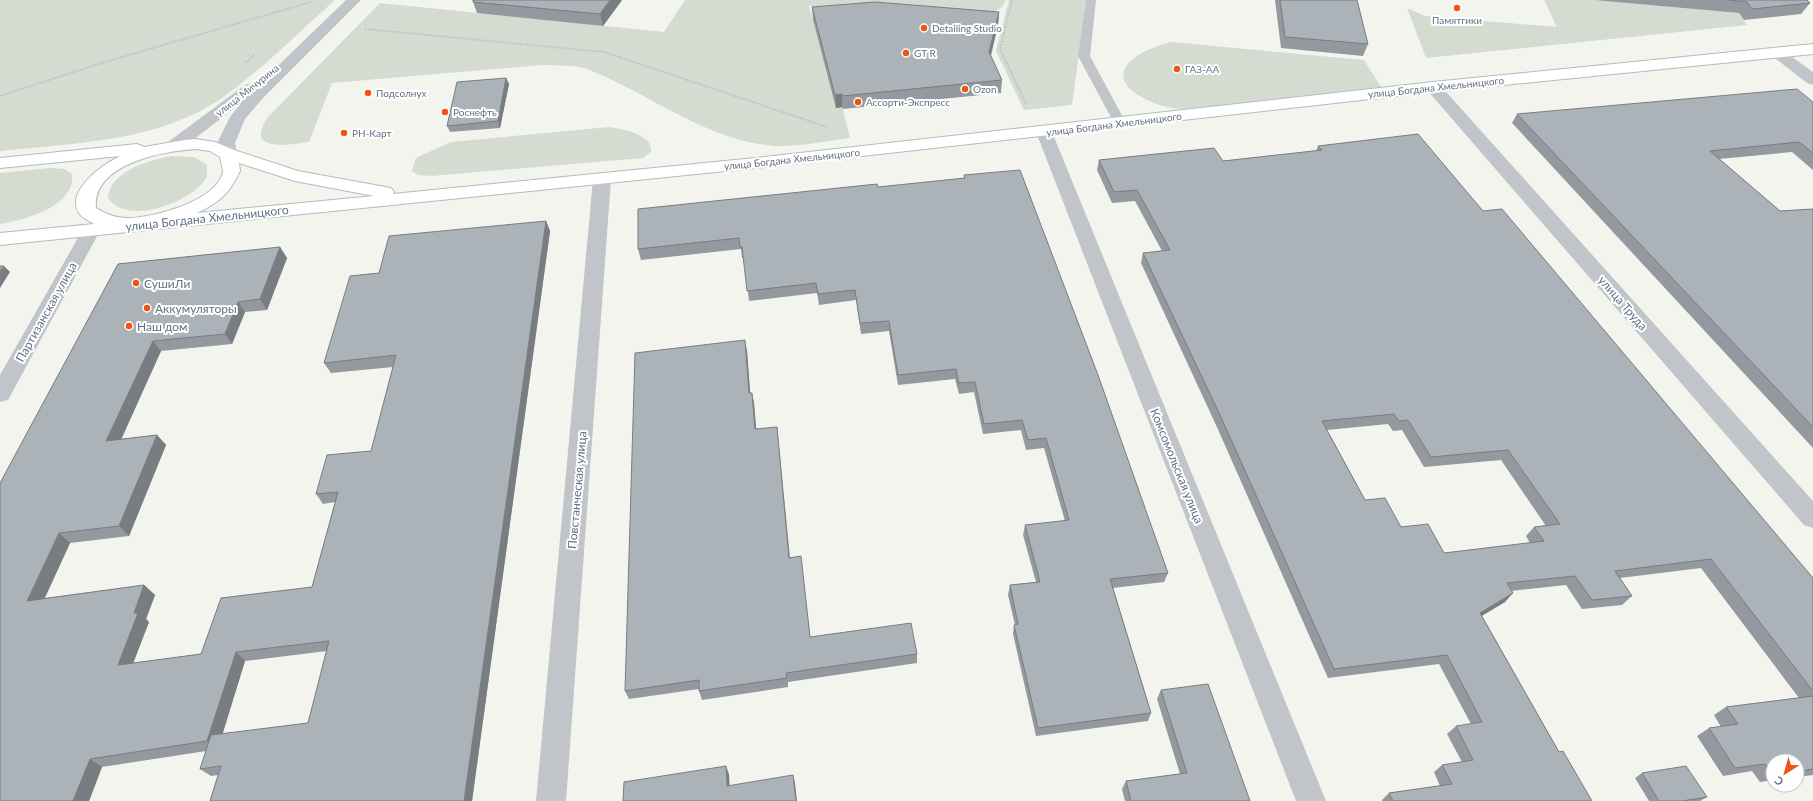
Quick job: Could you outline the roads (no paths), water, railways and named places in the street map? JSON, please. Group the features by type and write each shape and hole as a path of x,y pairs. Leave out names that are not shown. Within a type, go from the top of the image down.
{"main road":[{"name":"улица Богдана Хмельницкого","path":"0,239 602,179 1044,132 1433,87 1813,49"},
{"name":"улица Богдана Хмельницкого","path":"174,146 206,145 228,154 295,176 414,197"},
{"path":"0,163 174,146"},
{"path":"174,146 150,151 127,160 102,175 88,192 86,198 87,211 97,220 115,224 139,224 165,219 180,214 202,204 226,184 232,171 232,160 228,154"}],"street":[{"name":"улица Мичурина","path":"228,154 226,142 238,117 258,94 318,33 354,0"},
{"name":"улица Мичурина","path":"174,146 243,94 318,33"},
{"path":"1776,52 1813,80"},
{"name":"улица Труда","path":"1433,87 1813,518"},
{"name":"Комсомольская улица","path":"1044,132 1311,801"},
{"name":"Повстанческая улица","path":"551,801 602,179"},
{"name":"Партизанская улица","path":"0,394 92,229"}],"lane":[{"path":"1091,0 1084,56 1120,123"}],"place":[{"name":"Памятгики","path":"1457,8"},
{"name":"Detailing Studio","path":"924,28"},
{"name":"GT R","path":"906,53"},
{"name":"ГАЗ-АА","path":"1177,69"},
{"name":"Ozon","path":"965,89"},
{"name":"Подсолнух","path":"368,93"},
{"name":"Ассорти-Экспресс","path":"858,102"},
{"name":"Роснефть","path":"445,112"},
{"name":"РН-Карт","path":"344,133"},
{"name":"СушиЛи","path":"136,283"},
{"name":"Аккумуляторы","path":"147,308"},
{"name":"Наш дом","path":"129,326"}]}
